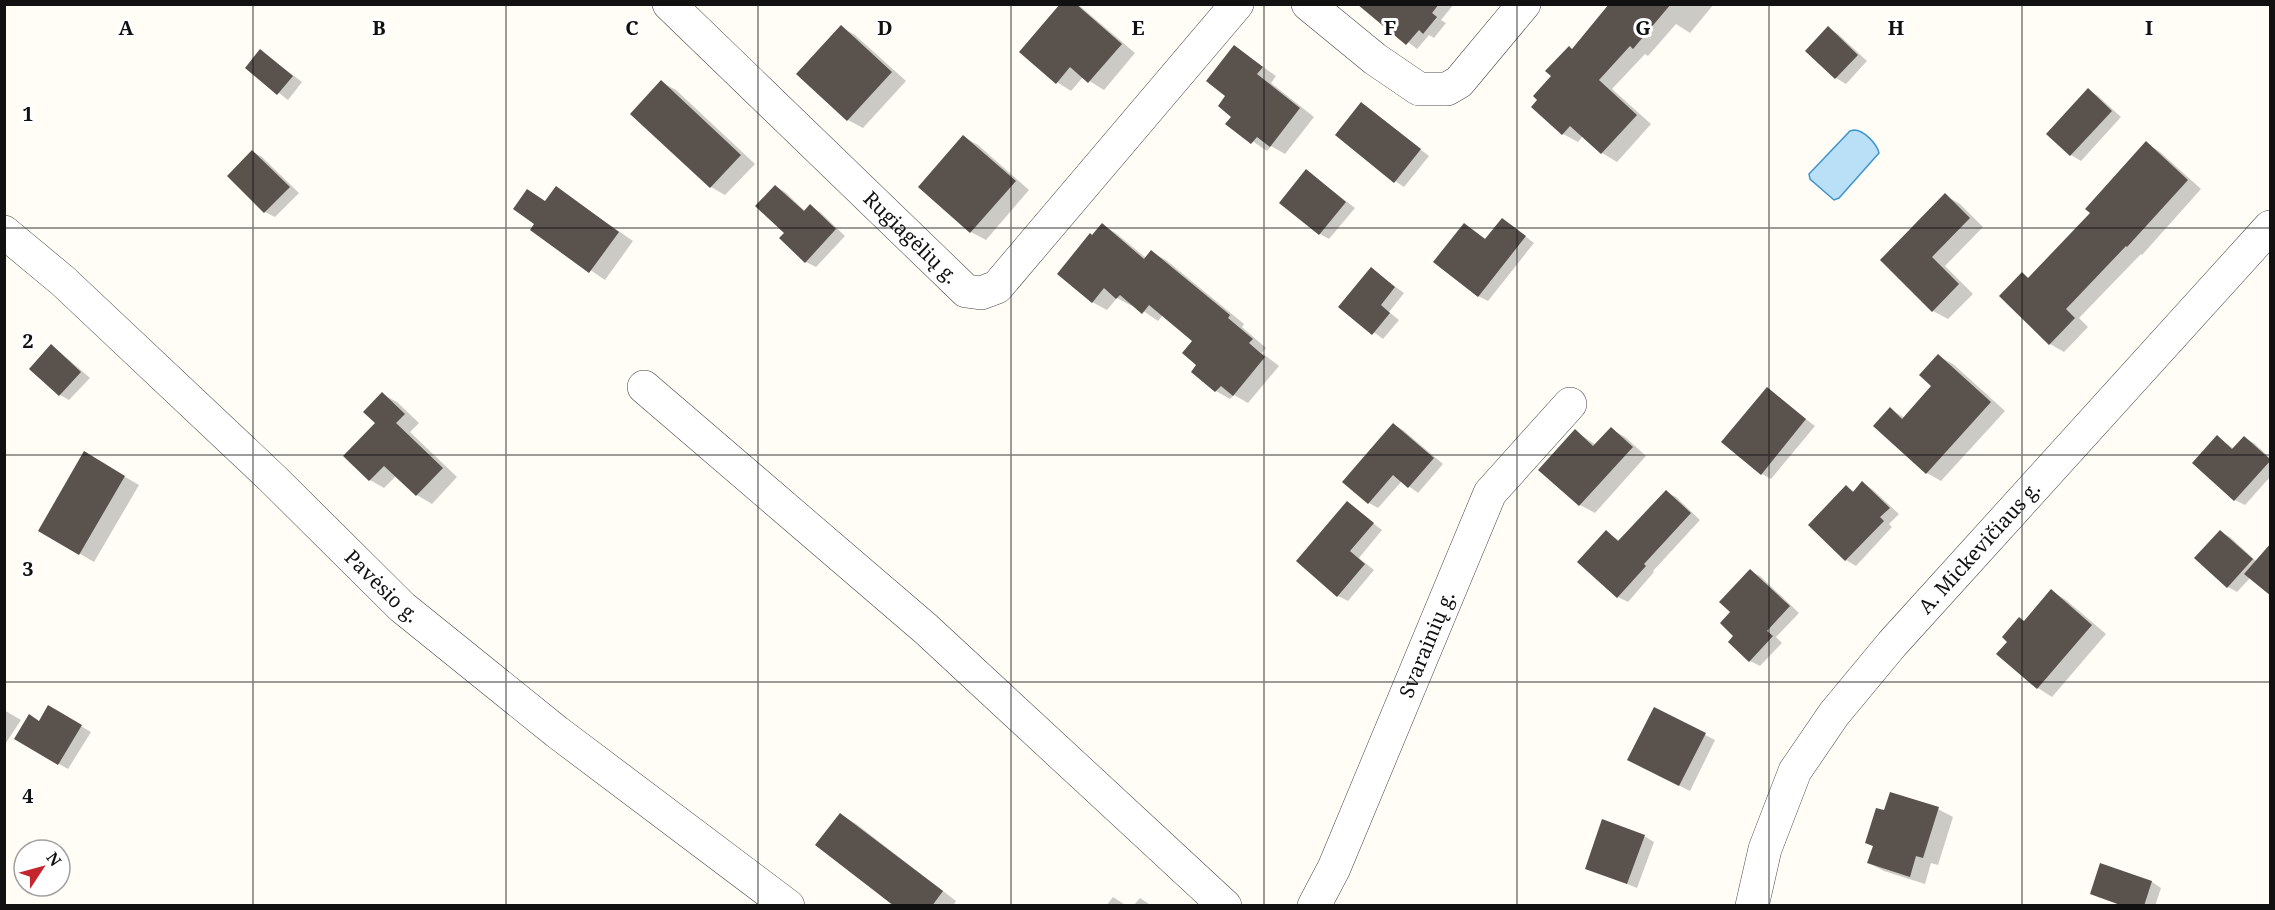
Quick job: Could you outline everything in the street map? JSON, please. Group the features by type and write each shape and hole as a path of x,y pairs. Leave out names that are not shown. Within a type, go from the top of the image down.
{"street":[{"name":"Rugiagėlių g.","path":"669,4 966,291 981,293 997,286 1237,4"},
{"path":"1308,4 1376,59 1419,89 1434,91 1447,89 1459,82 1524,4"},
{"name":"A. Mickevičiaus g.","path":"1752,906 1765,849 1795,771 1834,714 1900,635 2271,227"},
{"name":"Pavėsio g.","path":"4,232 63,281 248,455 402,607 557,732 788,906"},
{"path":"644,387 926,630 1225,906"},
{"name":"Svarainių g.","path":"1314,906 1334,868 1490,493 1570,404"}],"water":[{"path":"1854,130 1870,138 1879,153 1839,198 1834,200 1810,179 1809,174 1850,131"}],"building":[{"path":"1060,4 1076,4 1122,44 1088,83 1070,67 1056,84 1019,52"},
{"path":"1357,4 1439,4 1432,13 1437,17 1423,34 1419,30 1406,45"},
{"path":"1609,4 1671,4 1633,49 1630,46 1599,80 1637,115 1601,154 1570,126 1562,135 1531,107 1537,100 1533,96 1551,76 1545,71 1569,46 1572,49"},
{"path":"841,25 892,72 847,121 796,74"},
{"path":"1828,26 1858,55 1835,79 1805,51"},
{"path":"1234,45 1263,67 1257,74 1300,108 1270,147 1257,137 1251,144 1225,124 1231,117 1218,106 1225,96 1206,81"},
{"path":"260,49 293,76 277,95 245,68"},
{"path":"661,80 741,155 710,188 630,114"},
{"path":"2088,88 2112,111 2070,156 2046,134"},
{"path":"1361,102 1421,149 1394,183 1335,135"},
{"path":"963,135 1016,181 970,233 918,187"},
{"path":"2146,141 2188,180 2066,309 2075,318 2049,345 1999,296 2022,272 2028,278 2090,213 2085,209"},
{"path":"252,150 290,187 264,213 227,176"},
{"path":"1306,169 1346,202 1319,235 1279,203"},
{"path":"775,185 804,211 810,204 836,229 805,263 779,238 784,233 755,206"},
{"path":"556,186 619,232 589,273 530,230 534,224 513,209 527,189 545,201"},
{"path":"1945,193 1970,218 1932,257 1959,284 1932,312 1880,260"},
{"path":"1502,218 1526,236 1478,297 1433,262 1464,223 1485,239"},
{"path":"1102,223 1144,259 1151,250 1230,315 1228,318 1253,339 1249,343 1265,357 1233,396 1221,386 1215,392 1191,372 1196,365 1182,353 1192,341 1149,305 1142,314 1120,295 1116,299 1104,288 1092,303 1057,274 1090,233 1092,235"},
{"path":"1371,267 1395,287 1381,305 1390,313 1372,335 1338,307"},
{"path":"51,344 81,372 59,396 29,369"},
{"path":"1938,354 1991,402 1926,474 1873,426 1890,407 1902,419 1931,386 1919,375"},
{"path":"1767,387 1806,419 1761,475 1721,442"},
{"path":"382,392 405,414 396,423 443,468 416,496 384,466 369,481 343,456 375,423 363,412"},
{"path":"1393,423 1434,458 1408,488 1393,475 1368,504 1342,482"},
{"path":"1611,427 1633,447 1579,506 1538,470 1575,429 1593,446"},
{"path":"2217,435 2232,449 2244,436 2271,460 2234,501 2192,463"},
{"path":"84,451 125,476 79,555 38,531"},
{"path":"1862,481 1890,508 1880,517 1884,521 1845,561 1808,525 1846,485 1853,492"},
{"path":"1666,490 1691,513 1644,564 1646,566 1617,598 1577,562 1606,530 1618,541"},
{"path":"1347,501 1374,523 1350,551 1365,564 1337,597 1296,561"},
{"path":"2220,530 2253,559 2227,588 2194,558"},
{"path":"2271,543 2271,596 2244,574"},
{"path":"1750,569 1790,606 1767,631 1773,636 1749,662 1728,642 1733,636 1720,623 1730,612 1719,602"},
{"path":"2051,589 2092,625 2037,689 1996,654 2007,642 2002,637 2019,617 2024,621"},
{"path":"48,705 82,725 58,765 14,739 29,714 39,721"},
{"path":"1654,707 1706,733 1679,786 1627,760"},
{"path":"1890,792 1939,807 1923,858 1916,856 1910,877 1867,863 1873,846 1865,843 1876,808 1884,810"},
{"path":"840,813 943,891 932,906 894,906 815,845"},
{"path":"1602,819 1645,835 1627,884 1585,869"},
{"path":"2100,863 2152,881 2144,906 2123,906 2090,894"}]}
